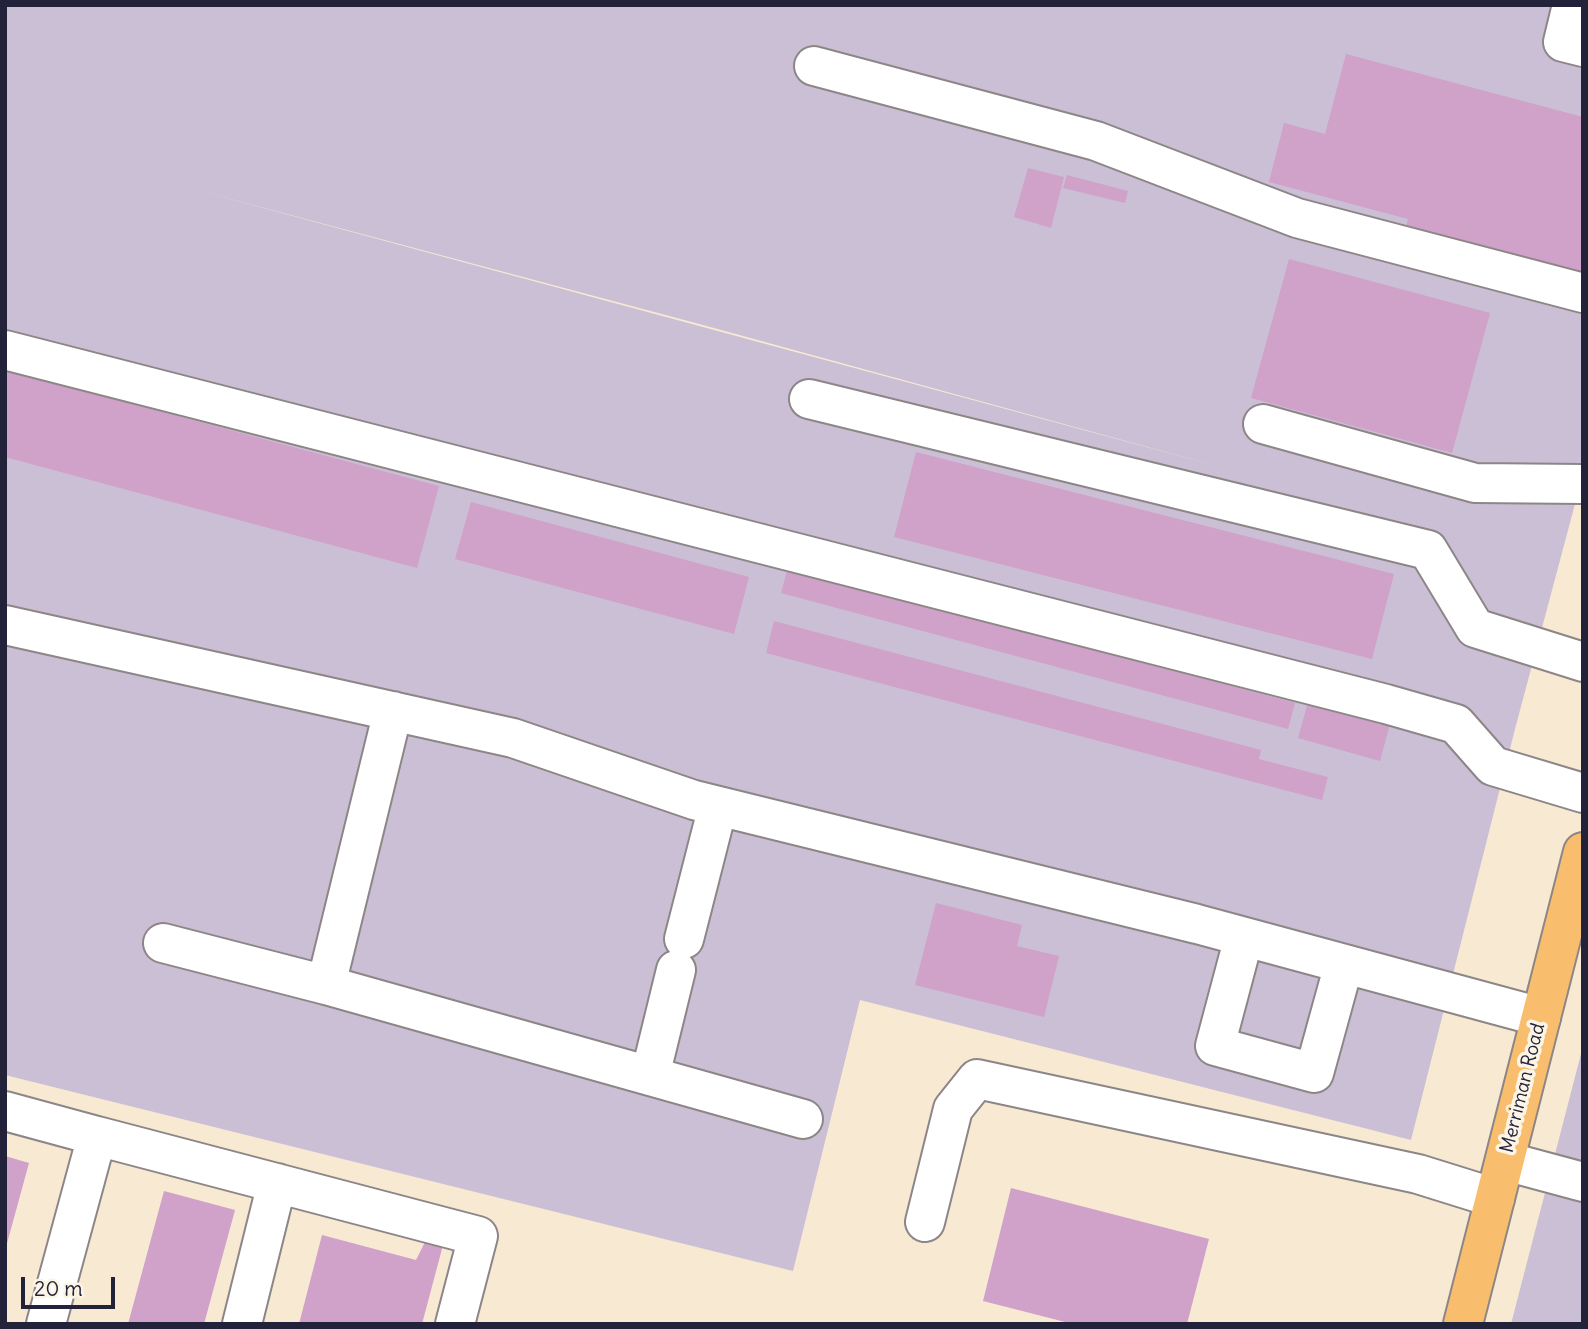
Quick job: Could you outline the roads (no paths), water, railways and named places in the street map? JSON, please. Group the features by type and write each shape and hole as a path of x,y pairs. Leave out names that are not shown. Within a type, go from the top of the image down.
{"main road":[{"name":"Merriman Road","path":"1463,1324 1580,873"}],"street":[{"path":"1572,5 1563,41 1583,47"},
{"path":"814,66 1096,141 1297,218 1583,293"},
{"path":"5,350 1387,704 1455,724 1493,766 1583,793"},
{"path":"809,399 1428,551 1475,628 1583,662"},
{"path":"1263,424 1475,483 1583,484"},
{"path":"5,625 513,738 694,800 1244,937 1541,1017"},
{"path":"326,985 393,711"},
{"path":"650,1076 718,806"},
{"path":"1244,937 1215,1046 1314,1073 1344,964"},
{"path":"163,943 326,985 803,1119"},
{"path":"925,1222 953,1109 977,1079 1418,1174 1495,1198"},
{"path":"5,1111 478,1236 455,1324"},
{"path":"46,1324 97,1136"},
{"path":"1505,1161 1583,1182"},
{"path":"242,1324 276,1183"}]}
